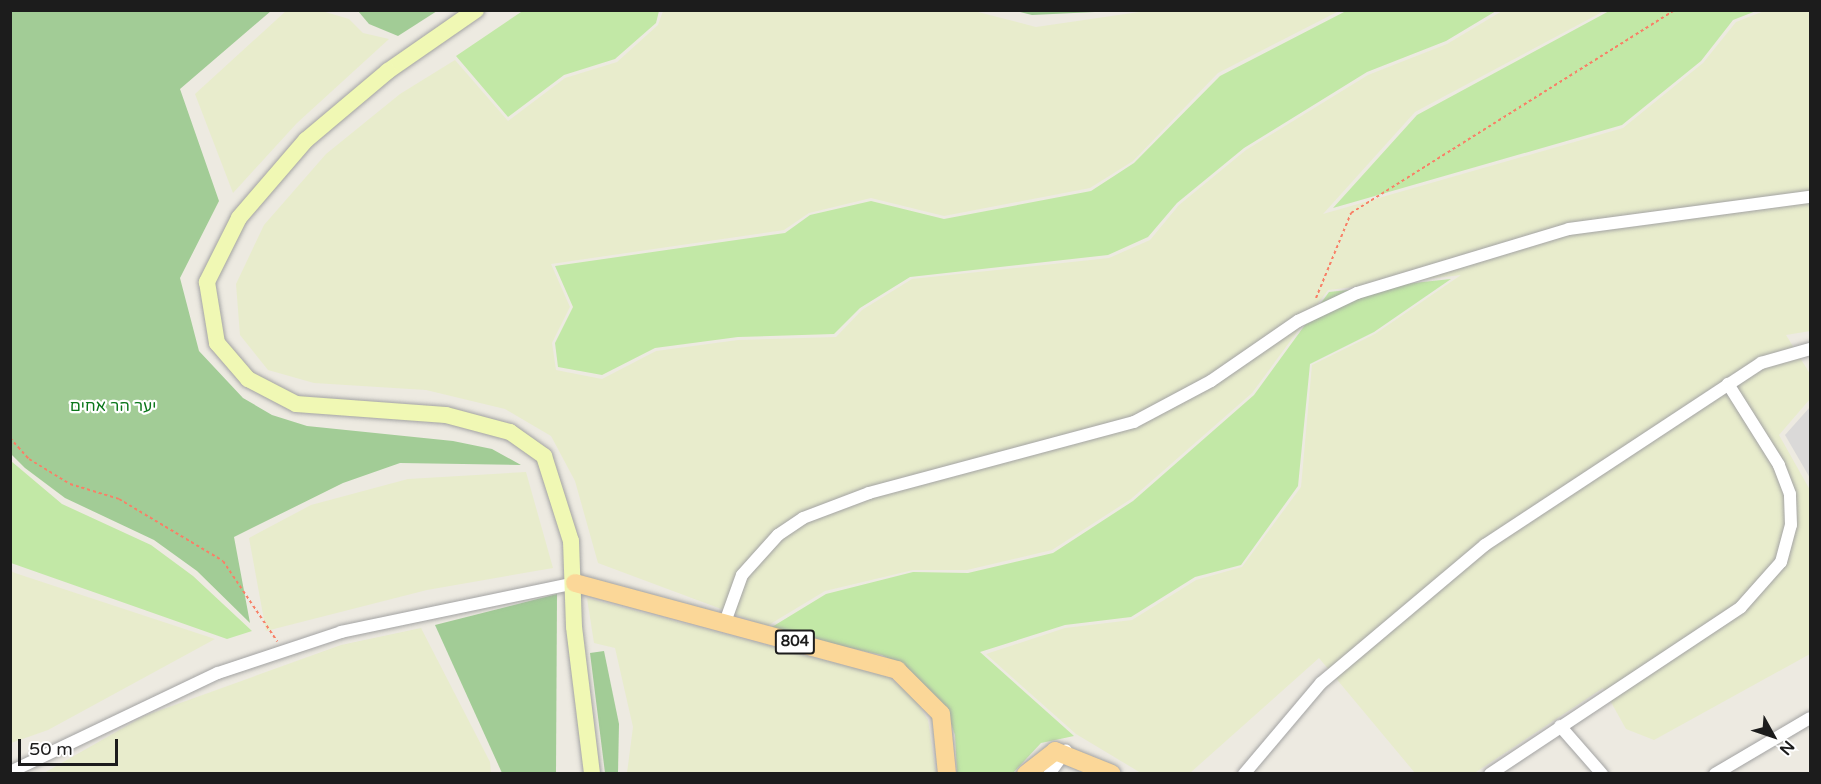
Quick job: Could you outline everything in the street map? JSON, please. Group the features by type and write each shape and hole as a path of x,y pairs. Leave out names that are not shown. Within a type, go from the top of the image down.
{"main road":[{"path":"476,10 388,71 306,140 239,218 207,282 217,343 248,379 296,404 446,415 510,432 544,456 571,541 574,627 592,774"},
{"name":"804","path":"574,583 897,670 941,714 947,774"},
{"path":"1026,774 1046,754 1066,751 1112,774"}],"street":[{"path":"724,625 742,575 778,535 803,518 869,493 1114,430 1210,381 1310,315 1463,257 1569,229 1810,197"},
{"path":"1244,774 1321,683 1387,623 1485,545 1761,363 1809,352"},
{"path":"1490,774 1741,607 1781,562 1791,525 1790,494 1779,465 1728,384"},
{"path":"10,772 218,673 283,651 341,632 574,583"},
{"path":"1715,774 1810,718"},
{"path":"1560,726 1602,774"},
{"path":"1048,774 1066,751"}],"path":[{"path":"1310,315 1351,213 1674,10"},
{"path":"10,438 29,459 70,484 119,499 223,561 283,651"}],"shaded area":[{"path":"1810,407 1810,478 1785,435"}],"green space":[{"path":"287,10 322,11 349,19 363,33 389,39 297,123 233,193 195,94"},
{"path":"524,10 659,11 656,23 615,59 564,75 508,117 456,56"},
{"path":"1116,10 1032,15 1016,11"},
{"path":"1611,10 1756,11 1733,20 1701,61 1622,125 1333,208 1417,115"},
{"name":"יער הר אחים","path":"10,11 271,11 180,89 219,201 180,278 199,351 243,398 272,415 307,426 453,441 492,449 521,465 400,463 343,483 234,537 250,623 197,571 154,540 65,498 25,468 10,453"},
{"path":"358,11 437,11 398,36 369,24"},
{"path":"663,11 974,11 1036,27 1146,11 1339,11 1218,73 1133,161 1090,188 944,216 871,198 809,213 784,230 551,264 570,307 552,343 556,370 602,379 656,351 738,340 836,337 862,310 912,279 1109,258 1150,240 1179,205 1246,150 1368,75 1447,44 1502,11 1604,11 1415,112 1323,214 1623,128 1703,63 1736,22 1764,11 1810,11 1810,331 1786,335 1810,374 1810,399 1779,435 1810,490 1810,654 1654,740 1626,729 1603,688 1473,774 1415,773 1319,658 1190,773 1141,773 1076,734 986,654 1065,628 1132,620 1196,580 1242,567 1301,487 1312,365 1375,334 1461,275 1328,290 1252,393 1131,499 1052,550 967,570 913,570 825,591 767,626 598,563 575,481 551,436 505,409 426,390 314,383 268,370 240,335 236,284 264,225 326,154 400,94 455,60 508,121 565,78 617,62 658,25"},
{"path":"1346,11 1496,11 1446,41 1367,72 1244,148 1177,203 1148,237 1108,255 910,277 860,308 834,334 738,337 655,348 602,375 558,367 555,343 573,307 555,266 785,233 810,215 871,201 944,219 1091,191 1134,163 1220,76"},
{"path":"1451,279 1374,332 1310,364 1298,486 1241,565 1195,577 1131,617 1065,625 980,652 1074,736 1041,743 1013,773 957,773 955,735 946,709 908,669 882,655 767,630 826,594 913,572 968,573 1053,553 1133,501 1254,395 1329,292"},
{"path":"11,461 62,504 151,545 193,576 252,631 227,639 11,563"},
{"path":"526,472 553,568 427,590 266,631 249,538 311,505 408,479"},
{"path":"11,571 215,639 48,730 11,743"},
{"path":"557,594 556,773 502,773 435,625"},
{"path":"587,598 888,677 912,695 928,720 936,773 627,773 633,727 615,648 594,643"},
{"path":"421,628 490,762 491,773 44,773 144,716 341,645"},
{"path":"604,651 619,724 618,773 605,773 590,653"}]}
